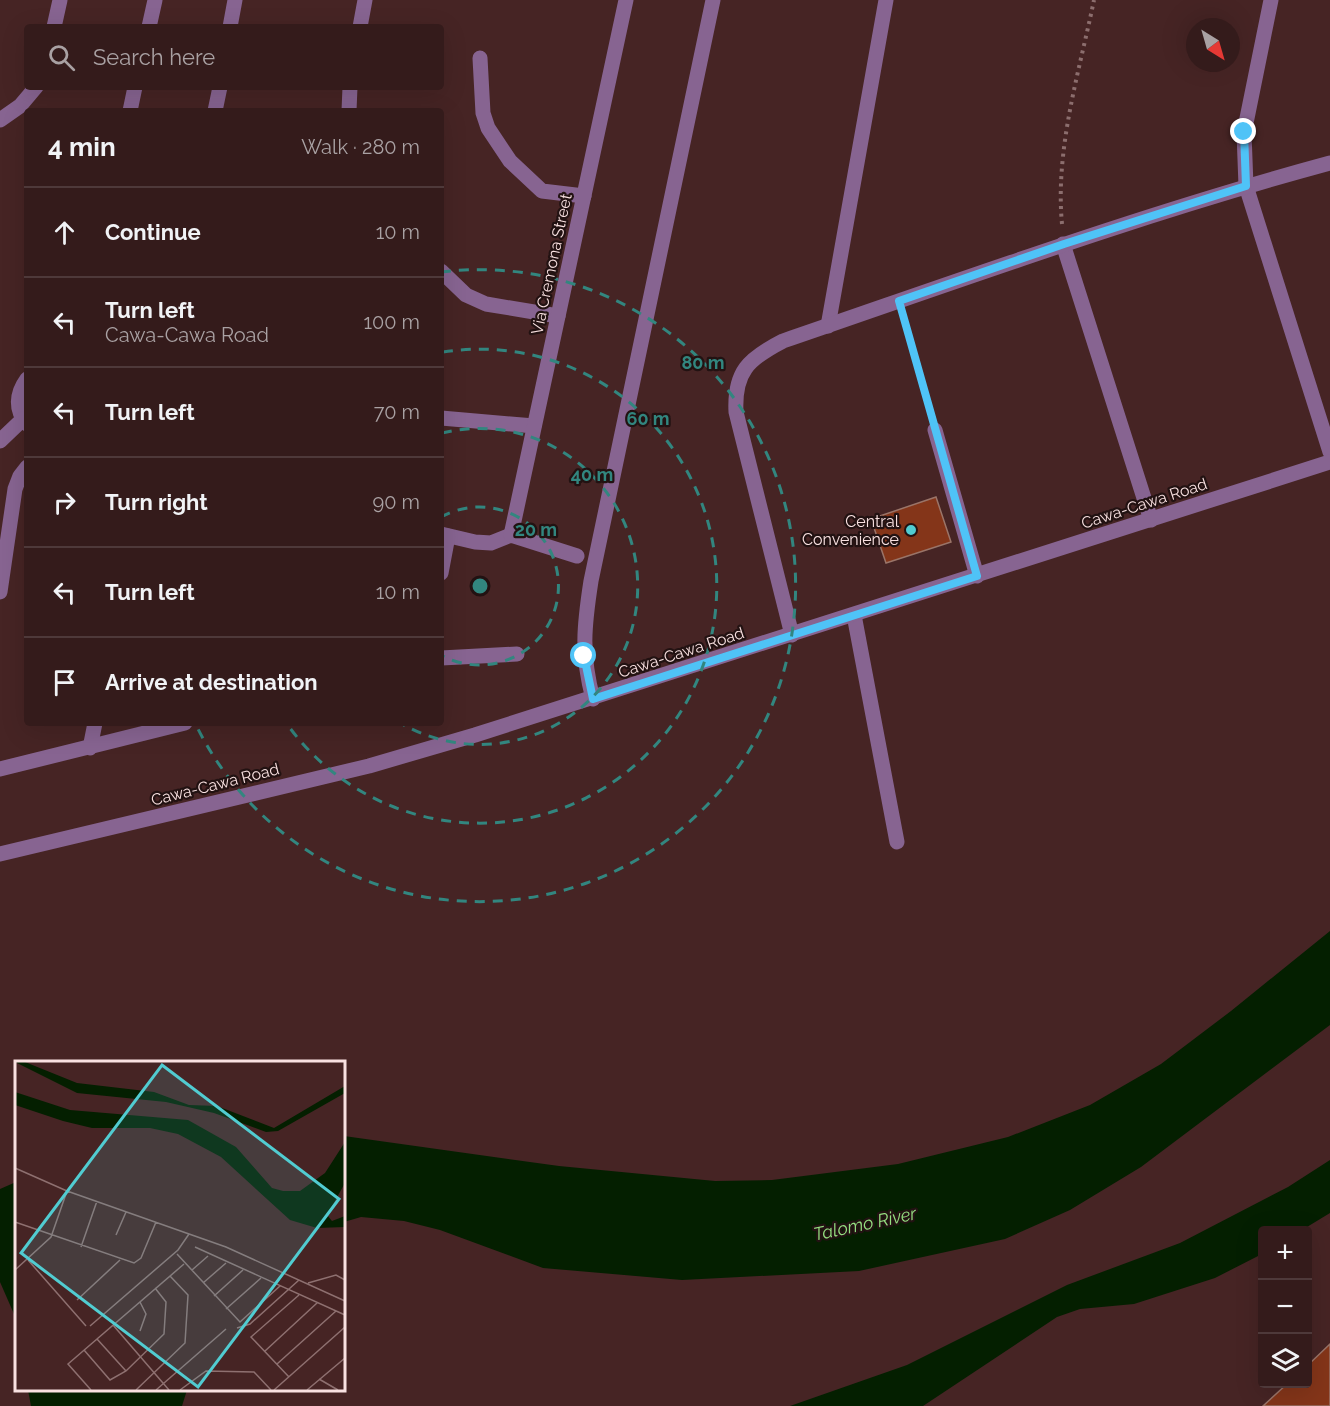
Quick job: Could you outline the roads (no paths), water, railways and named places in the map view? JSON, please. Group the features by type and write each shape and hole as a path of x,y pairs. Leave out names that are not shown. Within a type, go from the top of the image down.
{"street":[{"path":"55,24 60,0"},
{"path":"150,24 155,0"},
{"path":"231,24 235,0"},
{"path":"361,24 365,0"},
{"name":"Via Cremona Street","path":"511,535 626,0"},
{"path":"593,699 584,656 584,632 591,581 713,0"},
{"path":"828,326 886,0"},
{"path":"1271,0 1244,132 1246,186 1330,452"},
{"path":"480,58 483,113 488,128 510,161 542,191 584,196"},
{"path":"0,120 20,106 33,90"},
{"path":"131,108 134,90"},
{"path":"216,108 219,90"},
{"path":"349,108 350,90"},
{"path":"792,635 739,430 735,393 741,374 752,360 783,341 1064,244 1246,186 1330,163"},
{"path":"1064,244 1151,520"},
{"path":"444,274 466,296 486,304 558,316"},
{"path":"24,383 18,399 18,406 24,420"},
{"path":"444,418 534,426"},
{"path":"0,441 24,423"},
{"path":"935,430 977,576"},
{"name":"Cawa-Cawa Road","path":"0,854 369,766 593,699 1330,462"},
{"path":"0,592 15,489 24,471"},
{"path":"445,535 491,543 511,535 577,556"},
{"path":"854,615 897,842"},
{"path":"444,657 517,654"},
{"path":"90,748 94,726"},
{"path":"0,769 174,726"}],"water":[{"name":"Talomo River","path":"1330,931 1330,1025 1141,1167 1070,1210 1005,1239 859,1271 682,1280 543,1268 440,1230 404,1221 361,1217 345,1222 345,1136 559,1166 715,1181 772,1180 898,1164 1008,1137 1090,1105 1161,1064"},
{"path":"1330,1160 1330,1213 1309,1226 1258,1226 1258,1256 1215,1278 1134,1304 1080,1309 1057,1317 923,1406 790,1406 907,1365 1067,1285 1180,1243 1288,1187"},
{"path":"15,1182 15,1320 0,1282 0,1189"},
{"path":"28,1391 187,1391 182,1406 31,1406"}],"place":[{"name":"Central Convenience","path":"911,530"}]}
